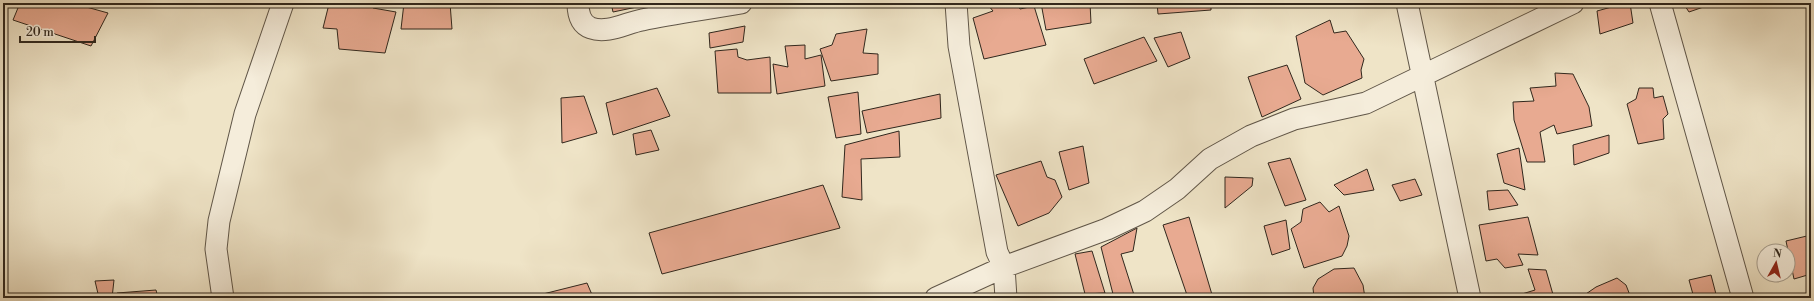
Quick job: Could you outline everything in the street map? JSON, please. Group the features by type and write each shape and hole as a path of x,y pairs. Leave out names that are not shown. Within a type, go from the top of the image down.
{"street":[{"path":"223,298 216,249 219,221 245,114 283,3"},
{"path":"578,3 578,13 581,20 590,28 597,29 741,3"},
{"path":"956,3 959,46 997,252 1004,268 1006,298"},
{"path":"1407,3 1470,298"},
{"path":"936,298 1004,268 1107,229 1145,211 1177,189 1210,159 1251,136 1294,119 1366,103 1573,3"},
{"path":"1660,3 1744,298"}],"building":[{"path":"20,3 72,3 108,13 91,46 13,20"},
{"path":"344,3 372,3 373,8 396,12 385,53 339,49 337,29 323,28 329,4 344,6"},
{"path":"404,3 450,3 452,29 401,29"},
{"path":"472,3 496,3 496,7 471,7"},
{"path":"611,3 656,3 613,12"},
{"path":"994,3 1017,3 1020,9 1034,6 1046,45 984,59 973,18 993,11 988,5"},
{"path":"1041,3 1090,3 1091,23 1046,30"},
{"path":"1157,3 1211,3 1211,10 1158,14"},
{"path":"1630,3 1633,23 1600,34 1597,11"},
{"path":"1683,3 1715,3 1689,12"},
{"path":"1330,20 1334,33 1346,31 1364,59 1361,70 1362,78 1323,95 1305,83 1296,36"},
{"path":"745,26 743,42 710,48 709,33"},
{"path":"867,29 863,53 878,54 878,74 831,81 820,49 832,45 836,34"},
{"path":"1181,32 1190,58 1168,67 1154,38"},
{"path":"1144,37 1157,61 1094,84 1084,59"},
{"path":"805,45 805,59 821,55 825,86 777,94 773,64 788,67 785,46"},
{"path":"737,49 738,57 747,60 770,57 771,93 718,93 715,51"},
{"path":"1287,65 1301,99 1262,117 1248,77"},
{"path":"1555,73 1573,74 1589,107 1592,126 1557,134 1554,125 1540,132 1545,162 1527,162 1514,120 1513,102 1534,101 1530,88 1556,86"},
{"path":"657,88 670,116 613,135 606,103"},
{"path":"1639,88 1653,88 1654,98 1663,96 1668,114 1663,119 1664,139 1638,144 1627,104 1636,99"},
{"path":"858,92 861,134 836,138 828,97"},
{"path":"940,94 941,118 867,133 862,111"},
{"path":"584,96 597,133 562,143 561,98"},
{"path":"651,130 659,150 636,155 633,134"},
{"path":"899,131 900,157 861,159 862,200 842,197 845,145"},
{"path":"1609,135 1609,153 1574,165 1573,145"},
{"path":"1083,146 1089,183 1069,190 1059,152"},
{"path":"1519,148 1525,190 1504,183 1497,154"},
{"path":"1290,158 1306,200 1285,206 1268,163"},
{"path":"1041,161 1047,177 1055,180 1062,197 1049,213 1018,226 996,175"},
{"path":"1367,169 1374,190 1344,195 1334,185"},
{"path":"1225,177 1253,178 1252,186 1225,208"},
{"path":"1415,179 1422,195 1400,201 1392,185"},
{"path":"823,185 840,228 662,274 649,233"},
{"path":"1508,190 1518,205 1489,210 1487,191"},
{"path":"1320,202 1329,212 1339,206 1349,236 1347,246 1342,256 1304,268 1291,229 1301,222 1303,209"},
{"path":"1189,217 1213,298 1188,298 1163,225"},
{"path":"1528,217 1538,255 1518,254 1523,265 1505,268 1497,259 1486,261 1479,225"},
{"path":"1286,220 1290,249 1272,255 1264,226"},
{"path":"1137,228 1133,251 1121,254 1135,298 1114,298 1101,247"},
{"path":"1811,235 1811,274 1796,278 1796,243 1786,243 1786,241"},
{"path":"1092,251 1105,293 1085,294 1075,254"},
{"path":"1354,268 1363,285 1365,298 1314,298 1313,288 1318,279 1334,269"},
{"path":"1528,269 1546,270 1554,298 1509,298 1535,290"},
{"path":"1711,275 1717,298 1694,298 1689,280"},
{"path":"1617,278 1626,285 1631,298 1584,298 1583,296 1596,287"},
{"path":"114,280 112,298 99,298 95,281"},
{"path":"587,283 593,297 539,298 539,295"},
{"path":"156,290 158,298 117,298 117,293"}]}
